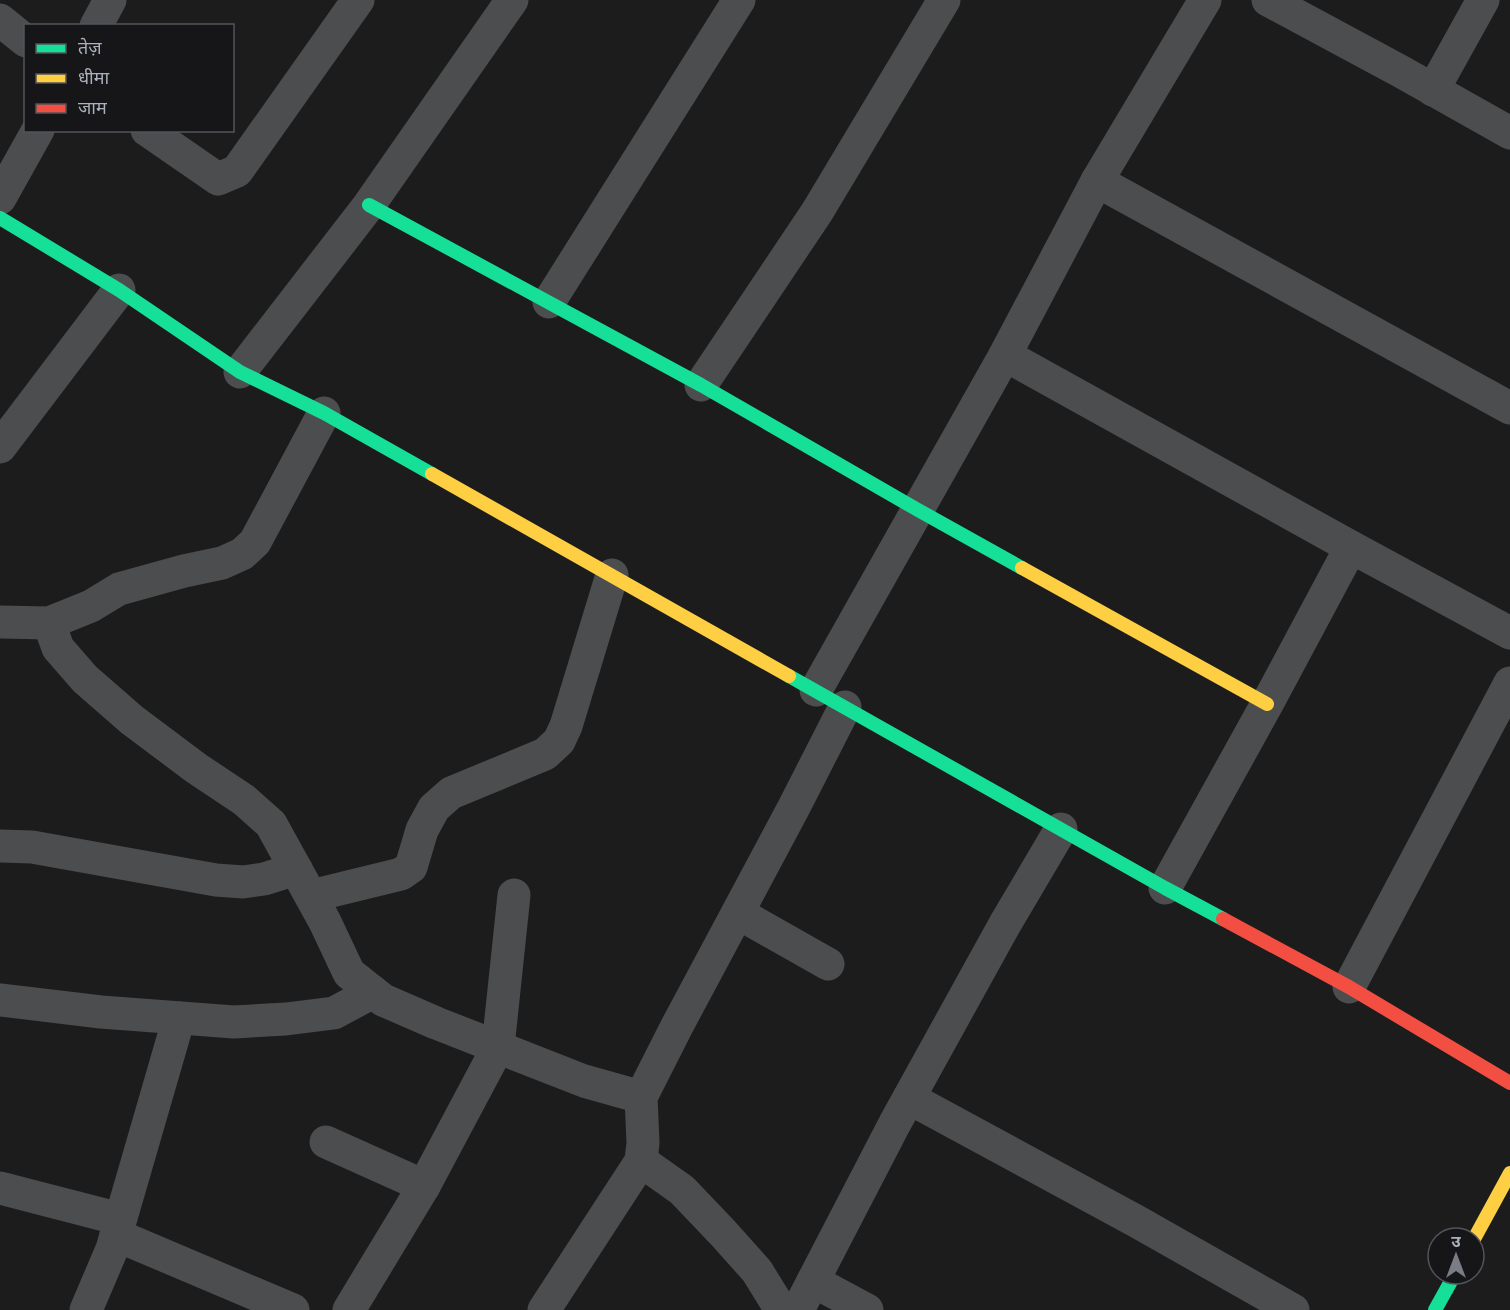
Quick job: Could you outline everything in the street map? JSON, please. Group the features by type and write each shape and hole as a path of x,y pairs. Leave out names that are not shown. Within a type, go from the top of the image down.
{"street":[{"path":"97,24 110,0"},
{"path":"150,132 218,179 237,171 358,0"},
{"path":"240,372 369,205 512,0"},
{"path":"549,302 739,0"},
{"path":"701,385 817,212 944,0"},
{"path":"816,690 1005,355 1097,182 1205,0"},
{"path":"1268,0 1510,133"},
{"path":"1433,90 1483,0"},
{"path":"0,20 24,39"},
{"path":"0,198 37,132"},
{"path":"1097,182 1510,408"},
{"path":"369,205 701,385 918,510 1267,704"},
{"path":"0,218 118,290 240,372 324,412 1165,888 1349,987 1510,1083"},
{"path":"0,447 118,290"},
{"path":"1005,355 1510,633"},
{"path":"0,622 49,623 91,606 119,589 222,562 242,554 255,542 324,412"},
{"path":"1165,888 1351,547"},
{"path":"0,846 32,847 216,880 243,882 264,879 304,882 401,874 411,867 422,830 434,808 451,793 545,754 559,741 566,726 612,575"},
{"path":"49,623 58,648 85,679 141,727 244,800 271,824 325,922 349,973 383,1000 584,1081 641,1097"},
{"path":"1349,987 1510,683"},
{"path":"544,1310 641,1161 643,1143 641,1097 676,1026 738,913 845,707"},
{"path":"798,1310 909,1098 1005,924 1061,829"},
{"path":"349,1310 424,1186 498,1047 514,895"},
{"path":"738,913 828,964"},
{"path":"0,1000 101,1012 234,1022 334,1014 373,992"},
{"path":"86,1310 112,1249 179,1018"},
{"path":"909,1098 1293,1310"},
{"path":"326,1142 424,1186"},
{"path":"641,1161 682,1190 723,1233 757,1271 781,1310"},
{"path":"0,1188 118,1227 293,1310"},
{"path":"1483,1226 1505,1192"},
{"path":"813,1281 867,1310"},
{"path":"1435,1310 1448,1286"}],"traffic: fast":[{"path":"369,205 701,385 1022,568"},
{"path":"0,218 119,290 240,372 324,413 432,474"},
{"path":"789,676 1223,919"},
{"path":"1435,1310 1448,1286"}],"traffic: slow":[{"path":"432,474 789,676"},
{"path":"1022,568 1267,704"},
{"path":"1481,1226 1510,1173"}],"traffic: jam":[{"path":"1223,919 1349,987 1510,1083"}]}
